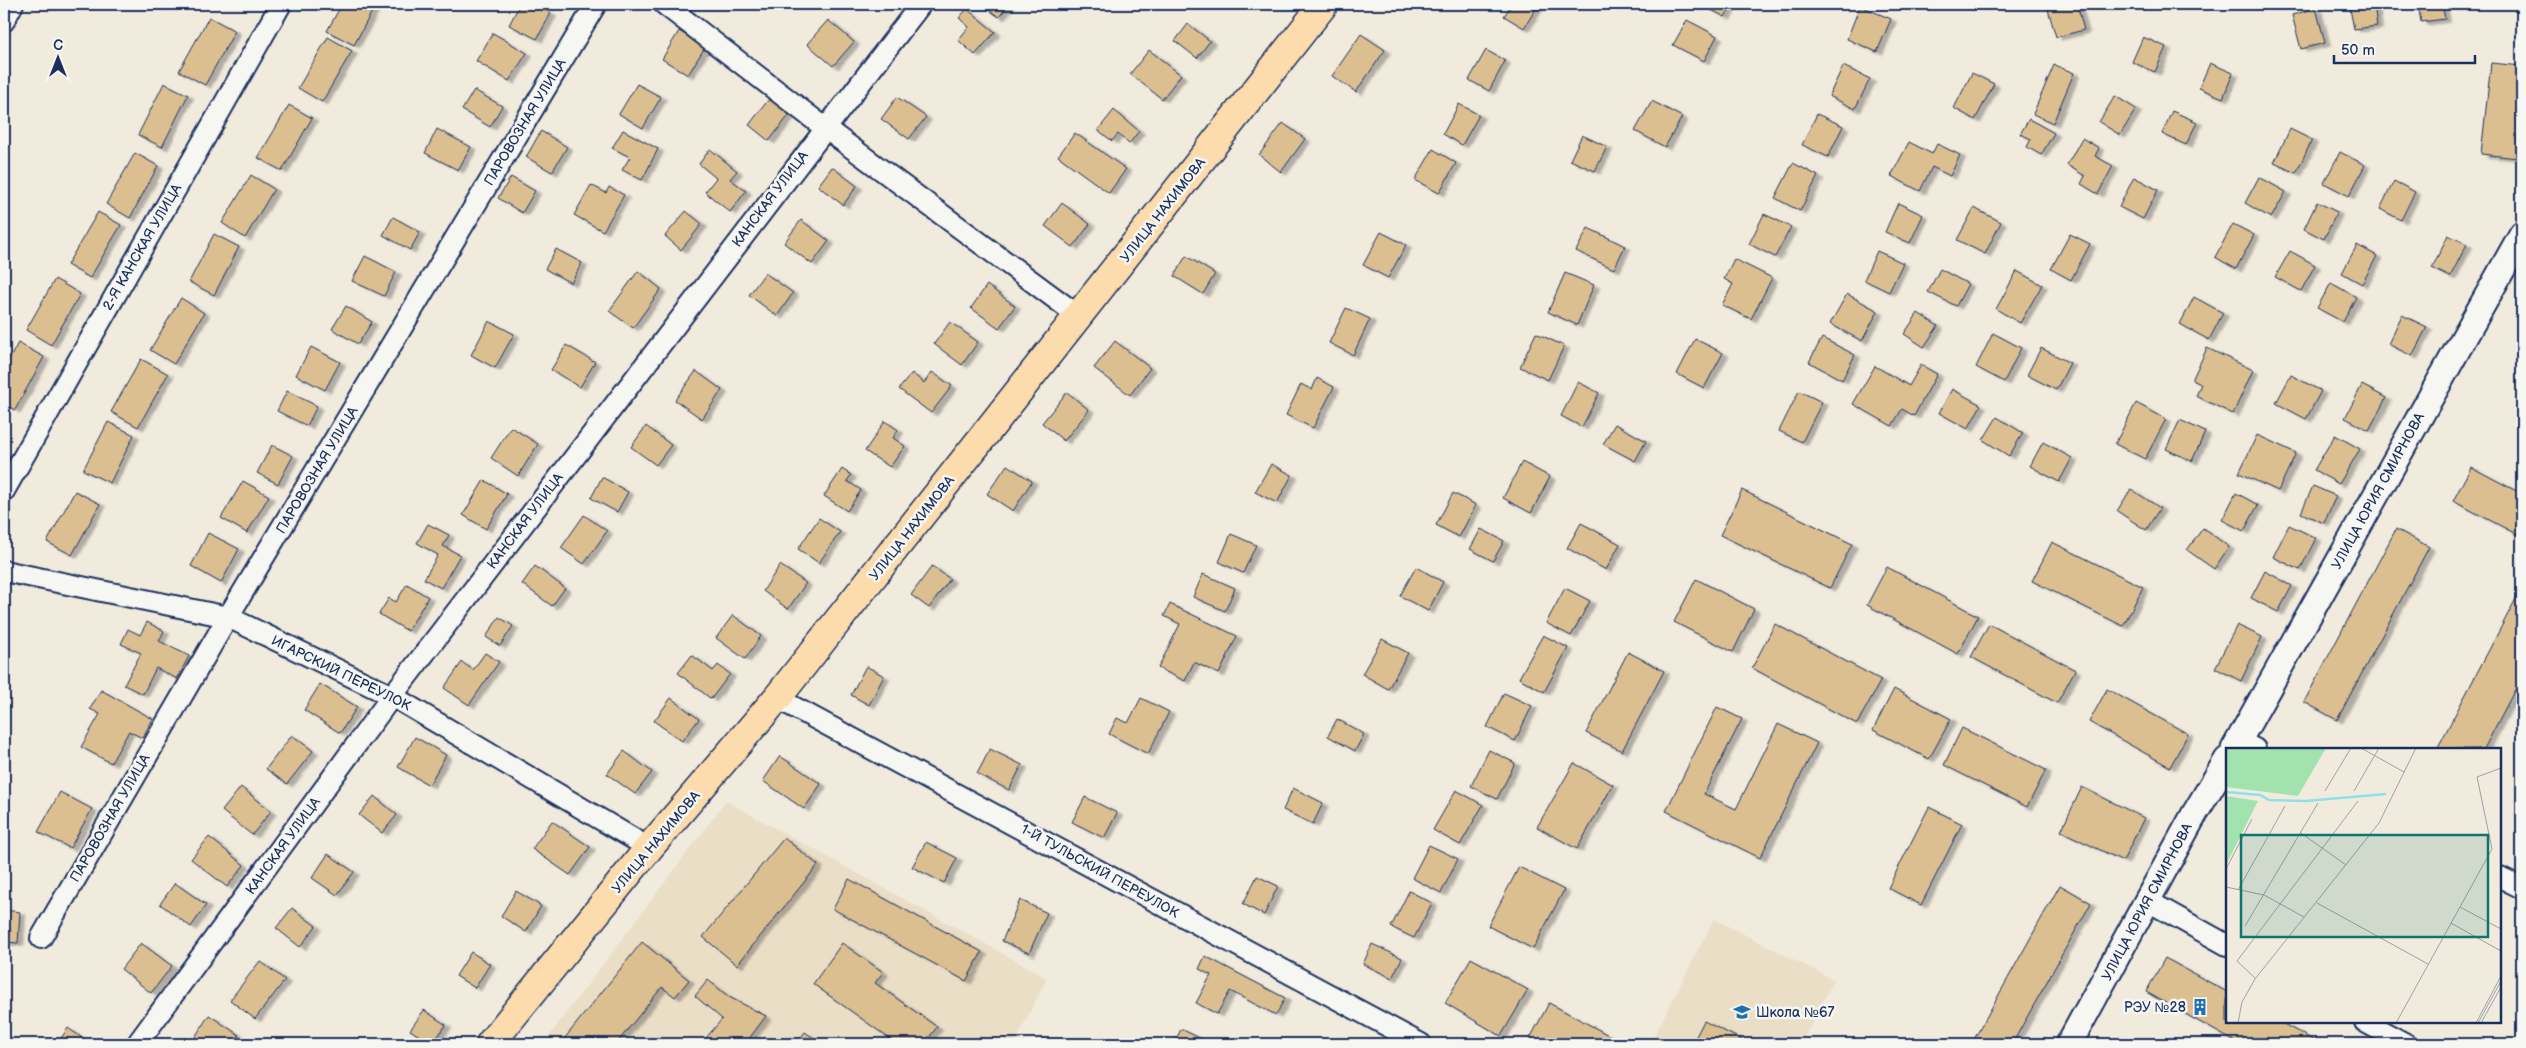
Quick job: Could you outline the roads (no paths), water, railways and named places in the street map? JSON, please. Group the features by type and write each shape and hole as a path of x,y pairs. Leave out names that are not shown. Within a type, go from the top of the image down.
{"main road":[{"name":"УЛИЦА НАХИМОВА","path":"490,1044 649,848 777,698 1080,317 1324,4"}],"street":[{"path":"4,21 13,4"},
{"name":"2-Я КАНСКАЯ УЛИЦА","path":"4,491 281,4"},
{"name":"ПАРОВОЗНАЯ УЛИЦА","path":"41,938 228,617 596,4"},
{"path":"664,4 825,128 1080,317"},
{"name":"КАНСКАЯ УЛИЦА","path":"137,1044 392,696 921,4"},
{"name":"УЛИЦА ЮРИЯ СМИРНОВА","path":"2240,748 2522,234"},
{"name":"ИГАРСКИЙ ПЕРЕУЛОК","path":"4,571 228,617 392,696 649,848"},
{"name":"1-Й ТУЛЬСКИЙ ПЕРЕУЛОК","path":"777,698 1421,1044"},
{"name":"УЛИЦА ЮРИЯ СМИРНОВА","path":"2069,1044 2195,813 2226,769"},
{"path":"2501,878 2522,888"},
{"path":"2148,901 2226,944"},
{"path":"2367,1023 2406,1044"}],"place":[{"name":"РЭУ №28","path":"2200,1007"},
{"name":"Школа №67","path":"1742,1012"}]}
